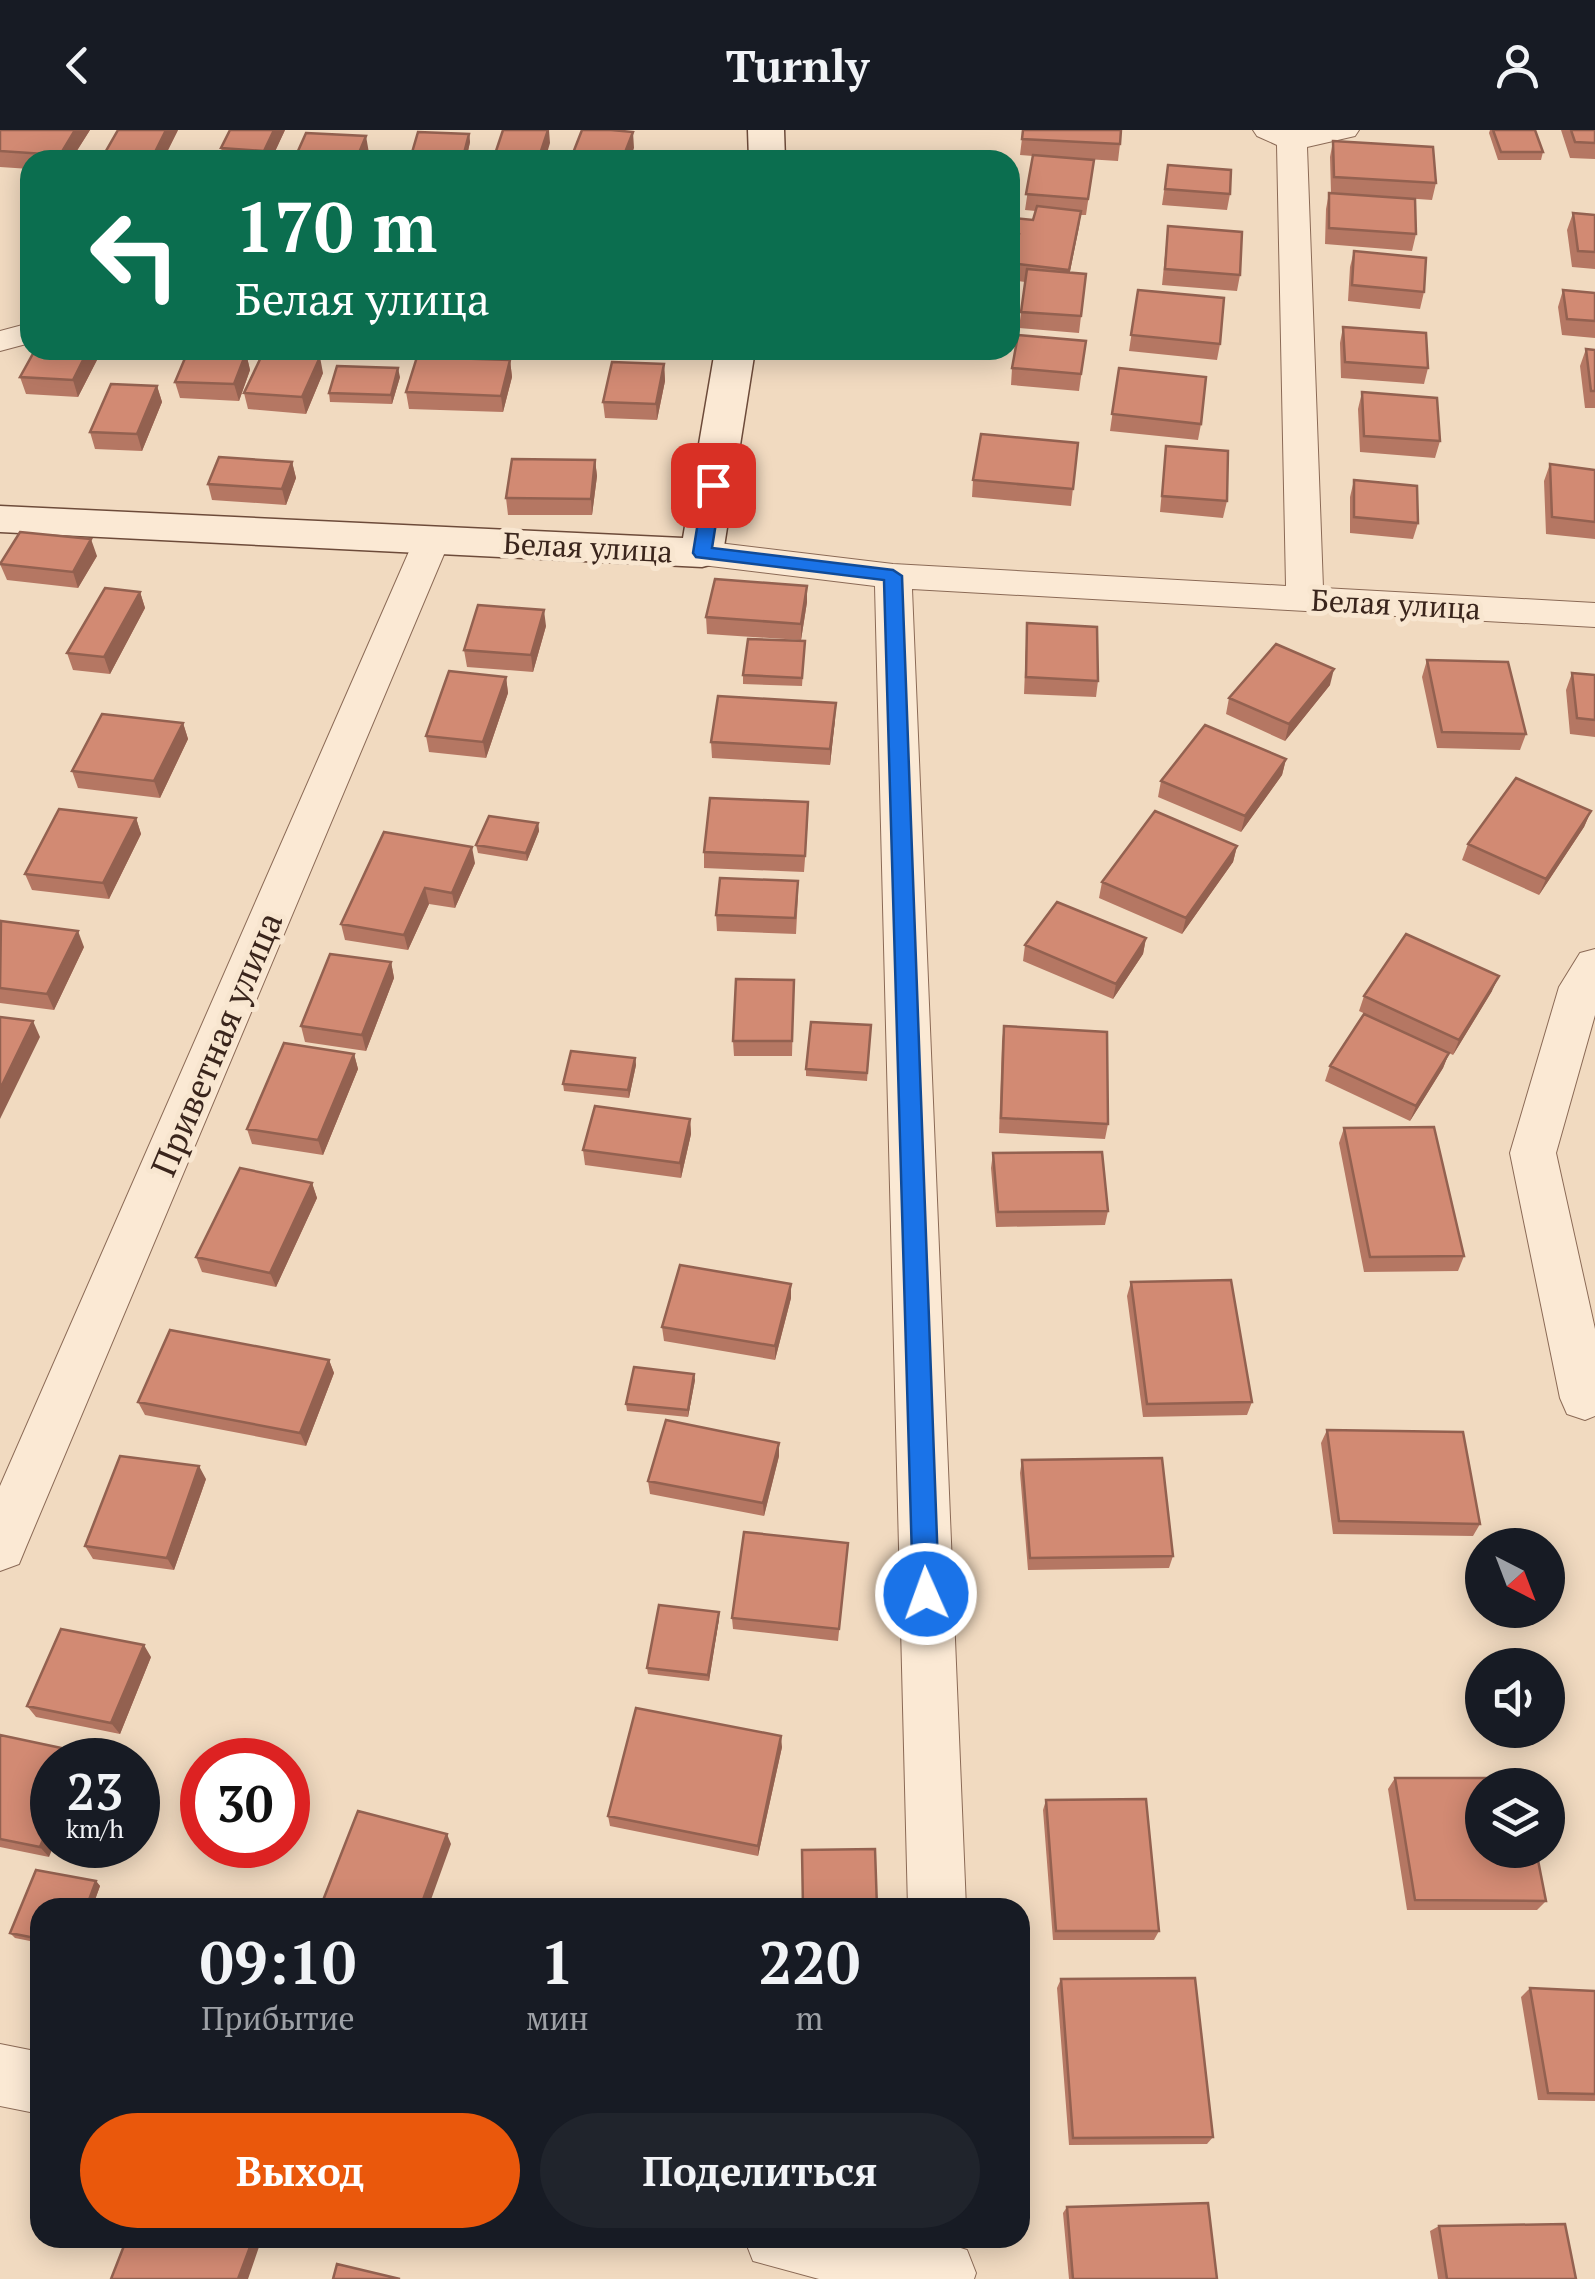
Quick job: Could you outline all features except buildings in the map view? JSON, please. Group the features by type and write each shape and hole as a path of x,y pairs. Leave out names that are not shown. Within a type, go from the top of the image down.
{"street":[{"path":"1305,599 1280,136 1344,130"},
{"path":"702,553 733,360"},
{"name":"Белая улица","path":"0,520 702,553 893,576 1595,615"},
{"name":"Приветная улица","path":"0,1548 432,540"},
{"path":"893,576 936,1898"},
{"path":"1585,1398 1532,1153 1580,987 1595,965"},
{"path":"0,2074 30,2081"},
{"path":"844,2248 945,2263"}],"route":[{"path":"713,485 702,553 893,576 926,1594"}]}
